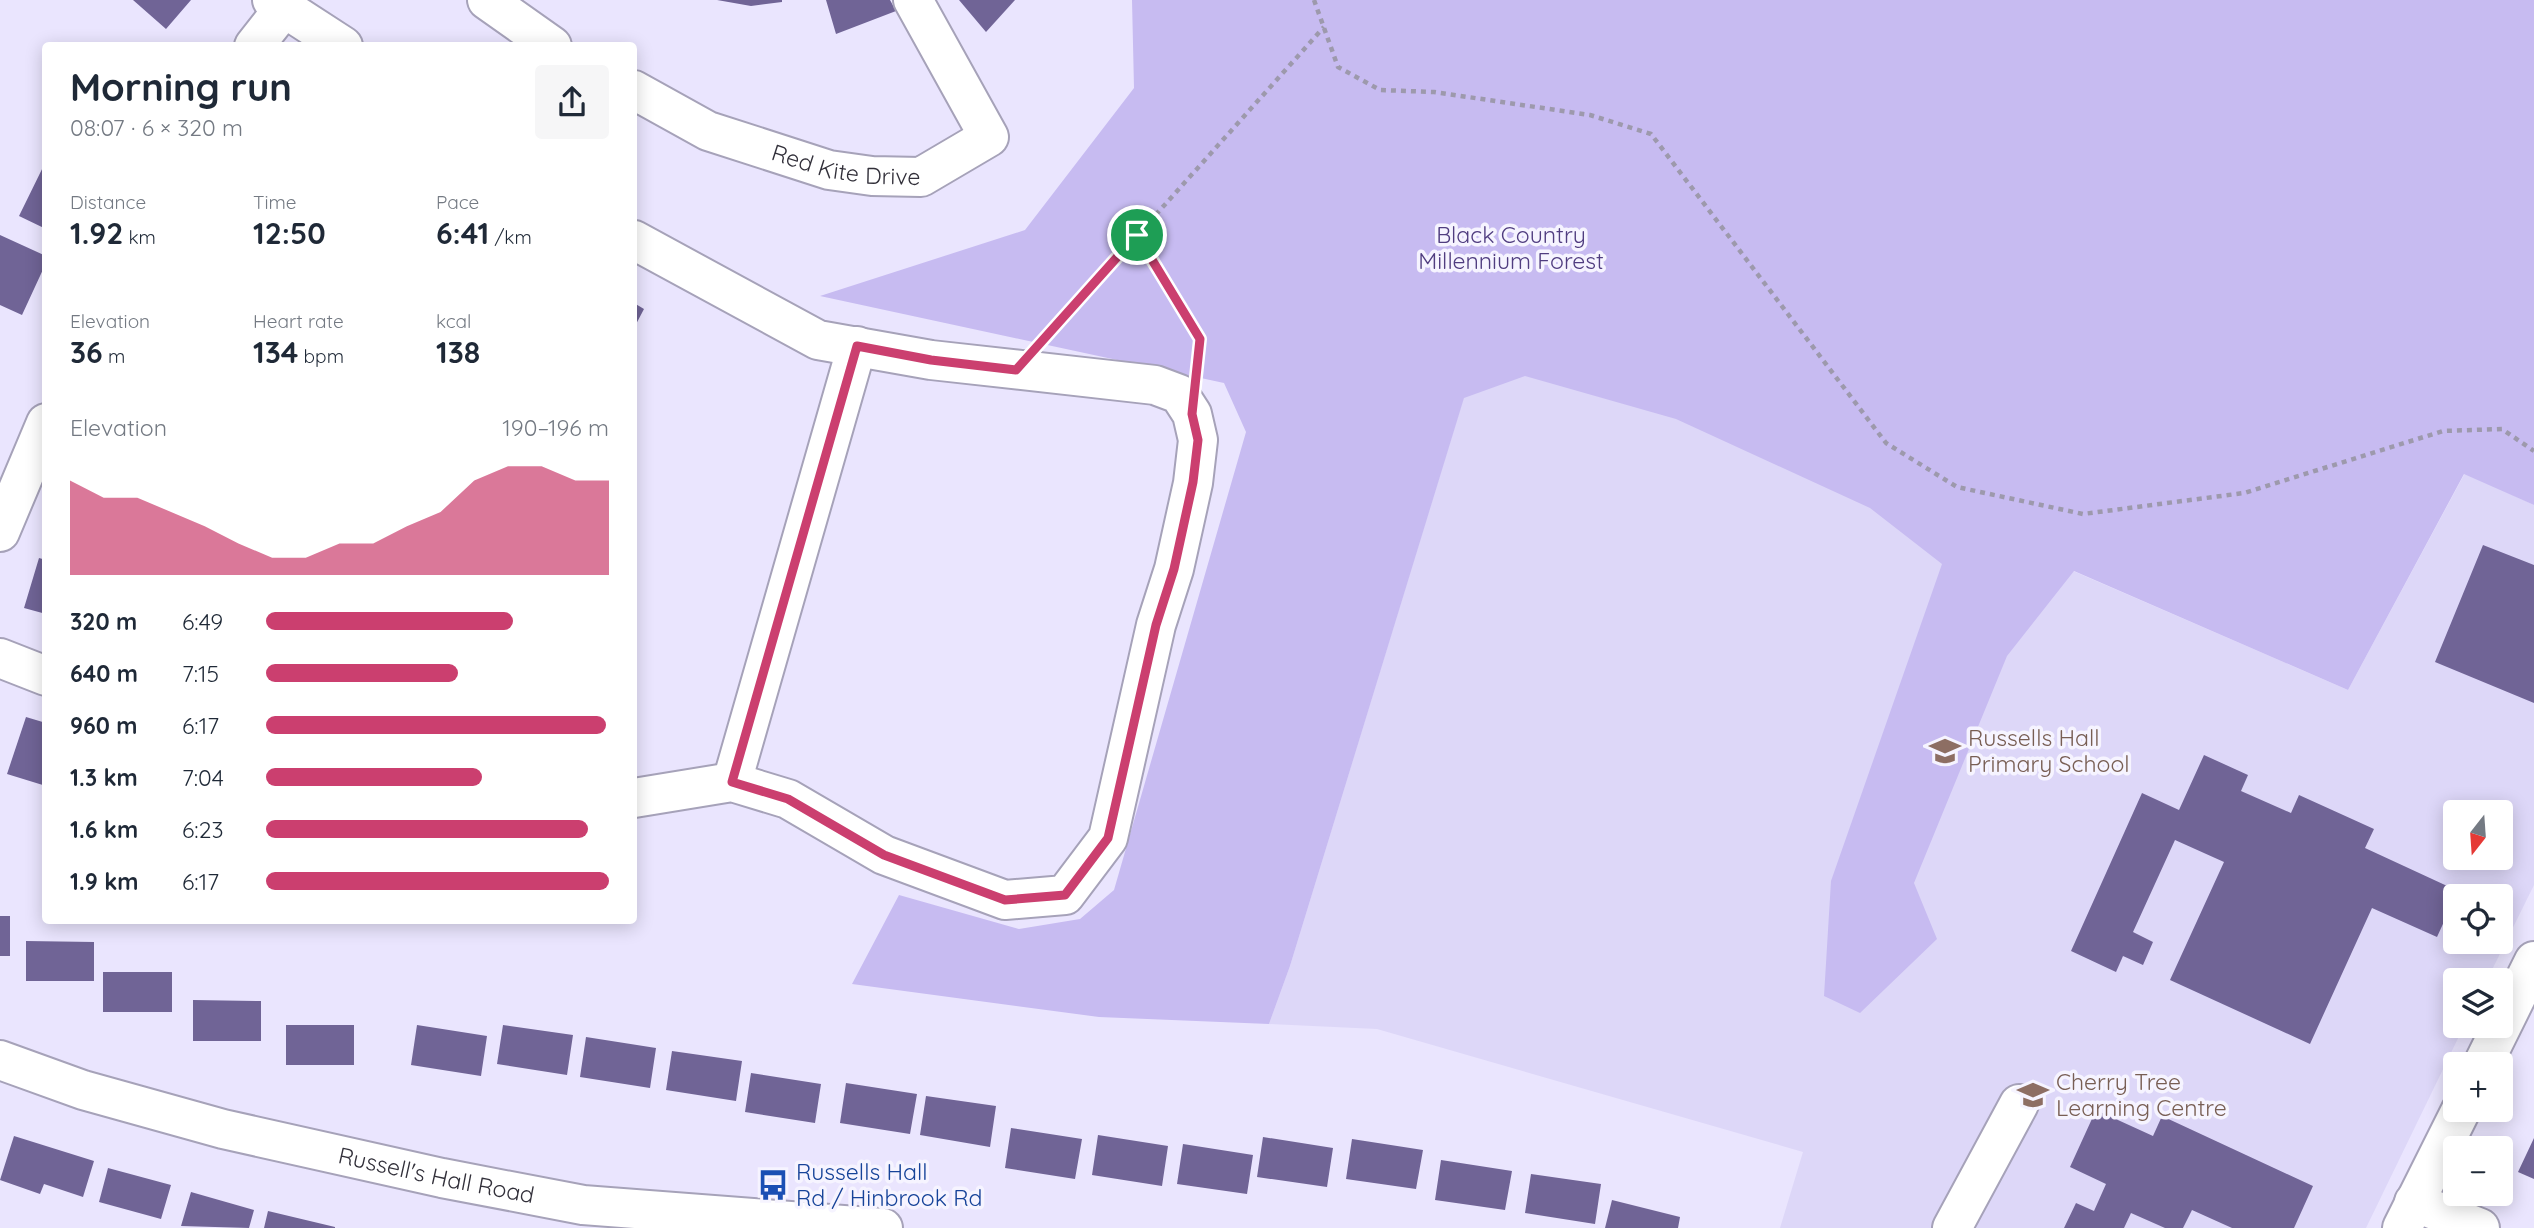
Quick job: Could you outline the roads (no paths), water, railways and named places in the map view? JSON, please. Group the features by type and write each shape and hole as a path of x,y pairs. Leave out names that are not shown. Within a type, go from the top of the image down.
{"street":[{"path":"487,0 546,42"},
{"name":"Red Kite Drive","path":"637,92 708,131 828,170 872,176 921,177 989,137 913,0"},
{"path":"256,42 278,4 337,42"},
{"path":"637,242 818,340 931,360 1156,385 1179,394 1192,414 1198,440 1193,482 1174,569 1156,625 1108,838 1065,895 1005,900 884,855 788,799 732,782 637,798"},
{"path":"732,782 857,346"},
{"path":"0,532 42,432"},
{"path":"0,658 42,674"},
{"path":"2489,1052 2534,961"},
{"name":"Russell's Hall Road","path":"0,1060 83,1090 223,1129 442,1178 582,1216 883,1228"},
{"path":"1952,1228 2019,1104"},
{"path":"2454,1122 2408,1215 2480,1228"}],"place":[{"name":"Russells Hall Primary School","path":"1945,751"},
{"name":"Cherry Tree Learning Centre","path":"2033,1095"},
{"name":"Russells Hall Rd / Hinbrook Rd","path":"773,1185"}],"park label":[{"name":"Black Country Millennium Forest","path":"1511,248"}]}
